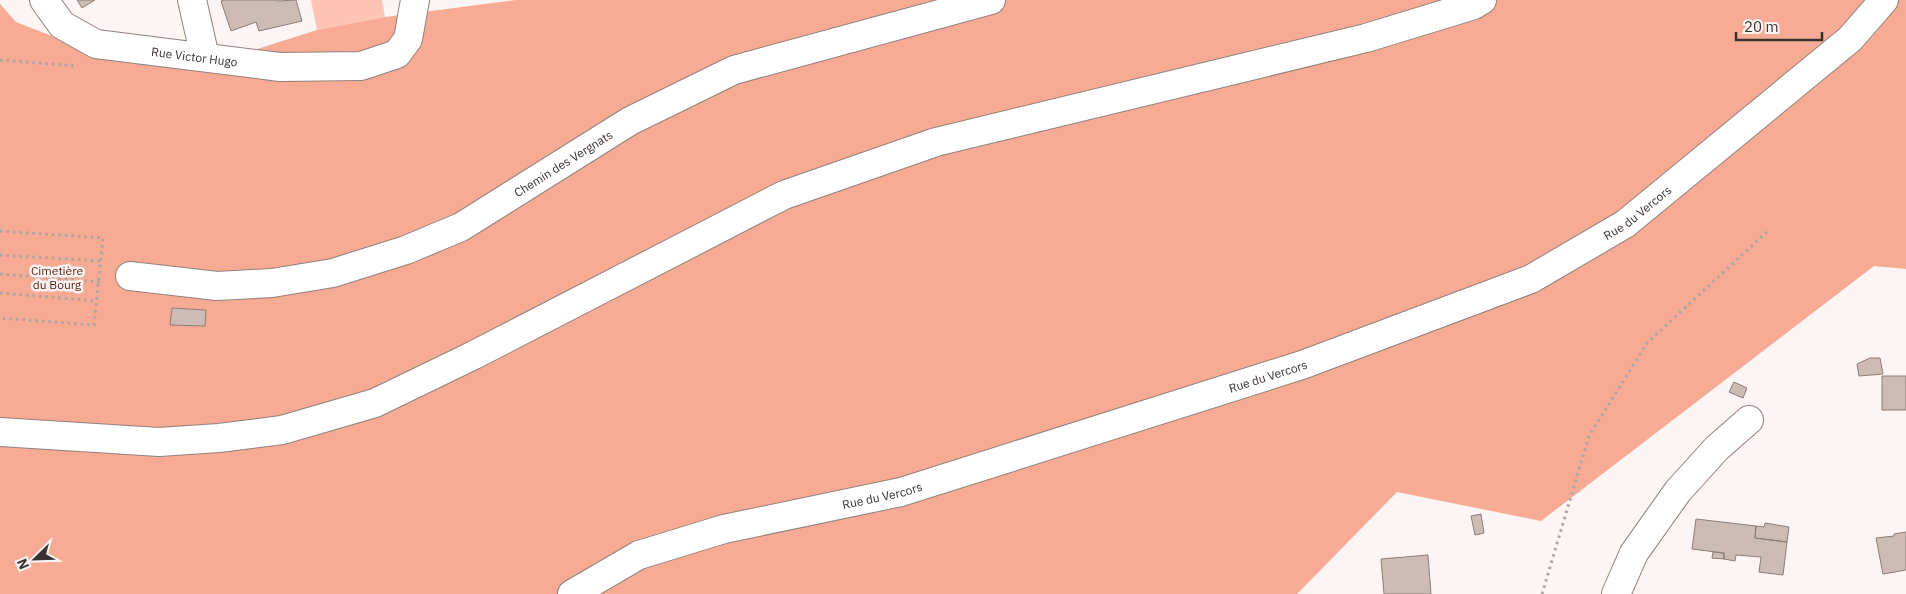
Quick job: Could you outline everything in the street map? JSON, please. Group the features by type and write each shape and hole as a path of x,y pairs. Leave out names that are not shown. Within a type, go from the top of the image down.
{"street":[{"name":"Rue Victor Hugo","path":"44,0 62,25 96,44 280,67 361,66 397,54 408,39 416,0"},
{"path":"192,0 205,57"},
{"name":"Chemin des Vergnats","path":"130,276 217,286 272,283 342,270 406,250 461,227 630,121 734,70 991,0"},
{"path":"0,432 159,442 219,438 282,430 375,403 474,355 784,195 936,142 1366,38 1482,0"},
{"name":"Rue du Vercors","path":"572,594 639,555 724,528 910,489 1302,365 1531,279 1625,224 1850,39 1884,0"},
{"path":"1616,594 1634,553 1678,491 1717,448 1749,420"}],"path":[{"path":"0,230 103,238 94,325 0,318"},
{"path":"1542,594 1589,436 1647,343 1768,230"},
{"path":"0,255 100,261"},
{"path":"0,274 129,284 130,276"},
{"path":"0,294 97,301"}],"shaded area":[{"path":"311,0 382,0 385,17 317,30"}],"green space":[{"name":"Cimetière du Bourg","path":"516,0 1906,0 1906,269 1874,266 1541,521 1397,492 1297,594 0,594 0,4 16,22 93,52 207,65 317,30 385,17"}],"building":[{"path":"77,0 95,0 82,8"},
{"path":"296,0 302,21 259,31 256,22 231,31 221,1"},
{"path":"172,308 206,310 205,326 170,325"},
{"path":"1870,358 1880,358 1883,374 1859,376 1857,364"},
{"path":"1882,376 1906,376 1906,410 1882,410"},
{"path":"1734,382 1747,388 1743,398 1729,392"},
{"path":"1481,514 1484,533 1475,535 1471,516"},
{"path":"1696,519 1756,526 1755,538 1787,542 1783,575 1759,572 1761,557 1736,555 1735,561 1724,559 1724,553 1692,549"},
{"path":"1765,523 1789,527 1787,542 1755,538 1756,526 1764,527"},
{"path":"1906,532 1906,570 1883,574 1876,538 1894,536 1894,534"},
{"path":"1713,552 1724,553 1724,559 1712,558"},
{"path":"1428,555 1431,594 1384,594 1381,559"}]}
